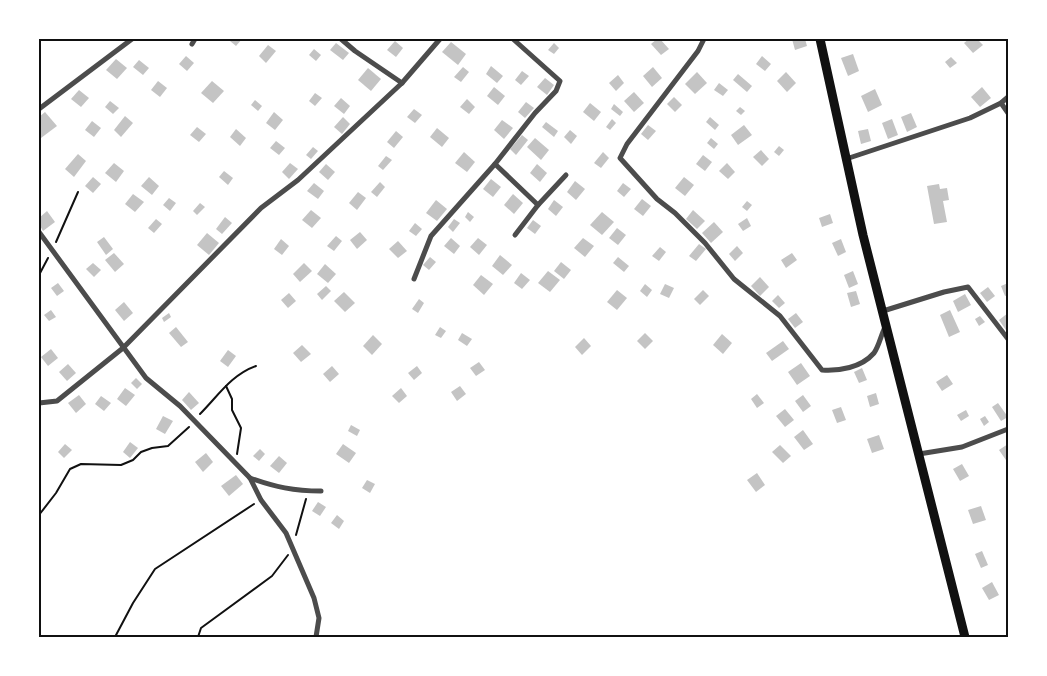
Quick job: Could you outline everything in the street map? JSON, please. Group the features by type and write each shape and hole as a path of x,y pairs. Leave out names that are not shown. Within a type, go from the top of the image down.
{"main road":[{"path":"820,39 863,235 965,637"}],"street":[{"path":"39,110 132,39"},
{"path":"192,44 195,39"},
{"path":"341,39 355,51 402,83"},
{"path":"39,403 57,401 123,348 261,208 298,180 402,83 440,39"},
{"path":"414,279 431,236 495,164 535,113 556,90 560,81 513,39"},
{"path":"704,39 698,51 628,144 620,158 657,199 675,212 734,279 780,316 822,370 836,371 860,364 874,352 886,324"},
{"path":"846,158 970,118 1008,97"},
{"path":"1001,102 1008,113"},
{"path":"495,164 538,205"},
{"path":"515,235 538,205 566,175"},
{"path":"39,232 146,378 180,406 250,478 261,500 286,533 293,548 318,610 319,618 316,637"},
{"path":"883,311 944,292 968,287 1008,339"},
{"path":"919,454 962,447 1008,429"},
{"path":"250,478 278,488 321,491"}],"path":[{"path":"39,275 78,192"},
{"path":"39,514 56,493 70,469 81,464 121,465 132,460 141,452 152,448 168,446 186,430 232,380 246,370 256,366"},
{"path":"226,386 232,400 232,410 241,428 236,464"},
{"path":"198,637 201,628 272,576 293,548 307,491"},
{"path":"115,637 133,603 155,569 261,500"}],"building":[{"path":"232,39 242,39 236,46 230,41"},
{"path":"660,39 669,49 661,55 651,44"},
{"path":"792,39 805,39 807,46 795,50"},
{"path":"969,39 977,39 983,45 973,53 964,43"},
{"path":"395,41 403,48 396,57 387,50"},
{"path":"451,42 466,54 458,65 442,52"},
{"path":"336,43 349,53 343,60 330,50"},
{"path":"554,43 559,48 554,54 548,50"},
{"path":"268,45 276,51 266,63 259,56"},
{"path":"314,49 321,55 316,61 309,55"},
{"path":"853,54 859,71 848,76 841,58"},
{"path":"186,56 194,63 187,71 179,64"},
{"path":"762,56 771,64 765,71 756,64"},
{"path":"951,57 957,63 950,68 945,62"},
{"path":"116,59 127,68 117,79 106,70"},
{"path":"139,60 149,68 143,75 133,67"},
{"path":"491,66 503,76 497,83 486,74"},
{"path":"463,67 469,72 461,82 454,77"},
{"path":"653,67 662,78 652,87 643,76"},
{"path":"368,68 381,79 371,91 358,80"},
{"path":"522,71 529,76 521,85 515,80"},
{"path":"697,72 707,83 695,94 685,84"},
{"path":"786,72 796,83 787,92 777,81"},
{"path":"738,74 752,86 747,92 733,80"},
{"path":"618,75 624,83 616,91 609,83"},
{"path":"545,78 554,85 547,95 537,87"},
{"path":"158,81 167,88 160,97 151,90"},
{"path":"212,81 224,91 213,103 201,93"},
{"path":"719,83 728,90 723,96 714,90"},
{"path":"494,87 505,96 498,105 487,96"},
{"path":"982,87 991,98 980,107 971,97"},
{"path":"875,89 882,105 868,112 861,96"},
{"path":"79,90 89,98 81,107 71,99"},
{"path":"634,92 644,103 634,112 624,101"},
{"path":"315,93 322,98 315,106 309,101"},
{"path":"674,97 682,105 675,112 667,104"},
{"path":"341,98 350,106 344,114 334,106"},
{"path":"467,99 475,107 469,114 460,107"},
{"path":"255,100 262,106 258,111 251,105"},
{"path":"110,101 119,108 113,114 105,107"},
{"path":"526,102 534,108 525,118 518,112"},
{"path":"590,103 601,112 594,121 583,112"},
{"path":"614,104 623,112 620,116 611,109"},
{"path":"740,107 745,111 741,115 736,111"},
{"path":"414,109 422,115 415,123 407,117"},
{"path":"45,112 57,126 41,138 39,136 39,117"},
{"path":"274,112 283,120 275,130 266,123"},
{"path":"911,113 917,127 907,132 901,117"},
{"path":"125,116 133,123 121,137 114,130"},
{"path":"343,117 350,124 342,134 334,127"},
{"path":"710,117 719,125 715,130 706,122"},
{"path":"612,119 616,123 610,130 606,127"},
{"path":"892,119 898,135 888,139 882,123"},
{"path":"502,120 513,128 504,139 494,130"},
{"path":"92,121 101,128 94,137 85,130"},
{"path":"546,122 558,131 554,137 542,127"},
{"path":"648,125 656,131 648,140 641,134"},
{"path":"744,125 752,135 738,145 731,135"},
{"path":"197,127 206,134 199,142 190,135"},
{"path":"437,128 449,138 442,147 430,137"},
{"path":"236,129 246,138 240,146 230,137"},
{"path":"868,129 871,141 861,144 858,131"},
{"path":"570,130 577,136 571,144 564,137"},
{"path":"396,131 403,137 394,148 387,142"},
{"path":"522,135 528,140 516,155 510,149"},
{"path":"535,138 549,150 541,160 527,147"},
{"path":"711,138 718,144 714,149 707,143"},
{"path":"276,141 285,148 279,155 270,148"},
{"path":"779,146 784,150 779,156 774,152"},
{"path":"313,147 318,151 311,159 306,155"},
{"path":"761,150 769,159 762,166 753,157"},
{"path":"464,152 475,162 467,172 455,163"},
{"path":"603,152 609,158 601,168 594,163"},
{"path":"78,154 86,161 74,177 65,169"},
{"path":"703,155 712,162 705,171 696,164"},
{"path":"386,156 392,160 383,170 378,166"},
{"path":"114,163 124,171 116,182 105,173"},
{"path":"290,163 298,169 289,179 282,172"},
{"path":"727,163 735,172 728,179 719,171"},
{"path":"326,164 335,172 328,180 319,172"},
{"path":"537,164 547,173 540,182 530,173"},
{"path":"224,171 233,178 228,185 219,177"},
{"path":"93,177 101,184 93,193 85,186"},
{"path":"149,177 159,186 152,195 141,186"},
{"path":"684,177 694,185 685,196 675,188"},
{"path":"491,179 501,187 493,197 483,189"},
{"path":"575,181 585,189 576,200 567,192"},
{"path":"380,182 385,187 377,197 371,192"},
{"path":"314,183 324,191 318,199 307,191"},
{"path":"623,183 631,189 624,197 617,191"},
{"path":"939,184 940,189 947,188 949,200 943,201 947,222 934,224 927,186"},
{"path":"358,192 366,198 357,210 349,203"},
{"path":"133,194 144,202 135,212 125,204"},
{"path":"513,194 523,203 514,214 504,205"},
{"path":"169,198 176,203 170,211 163,205"},
{"path":"642,199 651,206 643,216 634,209"},
{"path":"436,200 447,209 437,221 426,213"},
{"path":"554,200 563,207 556,216 548,209"},
{"path":"747,201 752,205 747,211 742,207"},
{"path":"200,203 205,207 197,215 193,211"},
{"path":"311,210 321,218 312,228 302,220"},
{"path":"693,210 705,221 697,229 686,219"},
{"path":"47,211 55,222 43,231 39,224 39,218"},
{"path":"468,212 474,217 470,222 465,217"},
{"path":"602,212 614,222 602,235 590,225"},
{"path":"830,214 833,223 822,227 819,218"},
{"path":"225,217 232,223 222,234 216,229"},
{"path":"747,218 751,226 743,231 738,224"},
{"path":"156,219 162,224 154,233 148,228"},
{"path":"454,219 460,223 453,232 448,227"},
{"path":"533,220 541,226 535,234 527,228"},
{"path":"714,222 723,232 711,243 702,233"},
{"path":"415,223 422,229 416,236 409,231"},
{"path":"617,228 626,235 618,245 609,238"},
{"path":"360,232 367,240 357,249 350,240"},
{"path":"207,233 219,243 209,255 197,245"},
{"path":"336,236 342,241 334,251 327,246"},
{"path":"104,237 113,249 106,255 97,242"},
{"path":"451,238 460,246 454,254 444,246"},
{"path":"478,238 487,245 479,255 470,247"},
{"path":"583,238 594,246 585,257 574,248"},
{"path":"281,239 289,246 282,255 274,249"},
{"path":"841,239 846,252 838,256 832,243"},
{"path":"398,241 407,251 398,258 389,249"},
{"path":"699,244 706,249 696,261 689,256"},
{"path":"737,246 743,253 735,261 729,254"},
{"path":"660,247 666,252 659,261 652,256"},
{"path":"114,253 124,264 115,272 105,260"},
{"path":"792,253 797,260 786,268 781,260"},
{"path":"500,255 512,265 503,275 492,266"},
{"path":"430,257 436,262 429,270 423,265"},
{"path":"618,257 629,266 624,272 613,263"},
{"path":"561,262 571,270 564,279 554,271"},
{"path":"93,263 101,270 94,277 86,269"},
{"path":"304,263 312,271 300,282 293,274"},
{"path":"325,264 336,274 328,283 317,274"},
{"path":"548,271 560,280 550,292 538,283"},
{"path":"853,271 858,284 849,288 844,275"},
{"path":"521,273 530,280 522,289 514,283"},
{"path":"481,275 493,284 484,295 473,285"},
{"path":"760,277 769,287 760,296 751,286"},
{"path":"58,283 64,291 57,296 51,288"},
{"path":"1008,283 1008,295 1005,296 1001,286"},
{"path":"645,284 652,290 647,297 640,291"},
{"path":"665,284 674,288 669,298 660,294"},
{"path":"326,286 331,291 322,300 317,294"},
{"path":"988,287 995,296 987,302 980,293"},
{"path":"617,290 627,298 617,310 607,302"},
{"path":"703,290 709,296 700,305 694,299"},
{"path":"856,291 860,304 851,307 847,293"},
{"path":"344,292 355,303 345,312 334,301"},
{"path":"289,293 296,301 288,308 281,300"},
{"path":"965,294 971,305 958,312 953,301"},
{"path":"778,295 785,303 779,308 772,301"},
{"path":"419,299 424,303 418,313 412,309"},
{"path":"124,302 133,313 124,321 115,310"},
{"path":"51,310 56,317 49,321 44,315"},
{"path":"950,310 960,332 949,337 940,315"},
{"path":"169,313 171,317 164,322 162,318"},
{"path":"796,313 803,322 795,328 788,319"},
{"path":"1008,313 1008,333 999,320"},
{"path":"980,316 985,322 979,326 975,319"},
{"path":"176,327 188,342 181,347 169,333"},
{"path":"440,327 446,331 441,338 435,335"},
{"path":"462,333 472,339 467,346 458,340"},
{"path":"645,333 653,341 645,349 637,341"},
{"path":"722,334 732,343 723,354 713,345"},
{"path":"373,335 382,344 372,355 363,346"},
{"path":"584,338 591,346 582,355 575,347"},
{"path":"783,341 789,349 772,361 766,353"},
{"path":"302,345 311,354 301,362 293,353"},
{"path":"51,349 58,358 48,366 41,357"},
{"path":"228,350 236,356 228,367 220,361"},
{"path":"479,362 485,370 476,376 470,368"},
{"path":"801,363 810,376 797,385 788,372"},
{"path":"68,364 76,373 67,381 59,372"},
{"path":"332,366 339,374 330,382 323,374"},
{"path":"417,366 422,373 414,380 408,373"},
{"path":"862,368 867,380 859,383 854,372"},
{"path":"947,375 953,384 942,391 936,382"},
{"path":"136,378 142,384 137,389 131,383"},
{"path":"460,386 466,394 457,401 451,392"},
{"path":"125,388 135,395 126,406 117,399"},
{"path":"401,388 407,396 399,403 392,396"},
{"path":"189,392 199,403 191,410 182,400"},
{"path":"876,393 879,404 870,407 867,396"},
{"path":"757,394 764,403 757,408 751,399"},
{"path":"79,395 86,404 76,413 68,403"},
{"path":"803,395 811,406 803,412 795,401"},
{"path":"101,396 111,403 104,411 95,404"},
{"path":"998,403 1008,417 1001,421 992,407"},
{"path":"841,407 846,420 837,423 832,410"},
{"path":"785,409 794,420 785,427 776,416"},
{"path":"966,410 969,416 961,421 957,415"},
{"path":"163,416 173,421 165,434 156,429"},
{"path":"985,416 989,422 984,426 980,419"},
{"path":"351,425 360,430 357,436 348,431"},
{"path":"803,430 813,444 804,450 794,437"},
{"path":"879,435 884,449 872,453 867,439"},
{"path":"130,442 138,448 130,458 123,452"},
{"path":"65,444 72,450 64,458 58,452"},
{"path":"343,444 356,453 349,463 336,454"},
{"path":"1008,444 1008,463 999,450"},
{"path":"780,445 791,456 783,463 772,452"},
{"path":"260,449 265,454 259,461 253,456"},
{"path":"206,453 213,462 203,472 195,462"},
{"path":"279,456 287,463 279,473 270,466"},
{"path":"962,464 969,476 960,481 953,469"},
{"path":"757,473 765,485 756,492 747,480"},
{"path":"236,475 243,484 229,496 221,486"},
{"path":"367,480 375,484 370,493 362,488"},
{"path":"318,502 326,507 320,516 312,511"},
{"path":"981,506 986,520 973,524 968,510"},
{"path":"337,515 344,521 339,529 331,523"},
{"path":"982,551 988,565 981,568 975,554"},
{"path":"992,582 999,595 989,600 982,588"}]}
